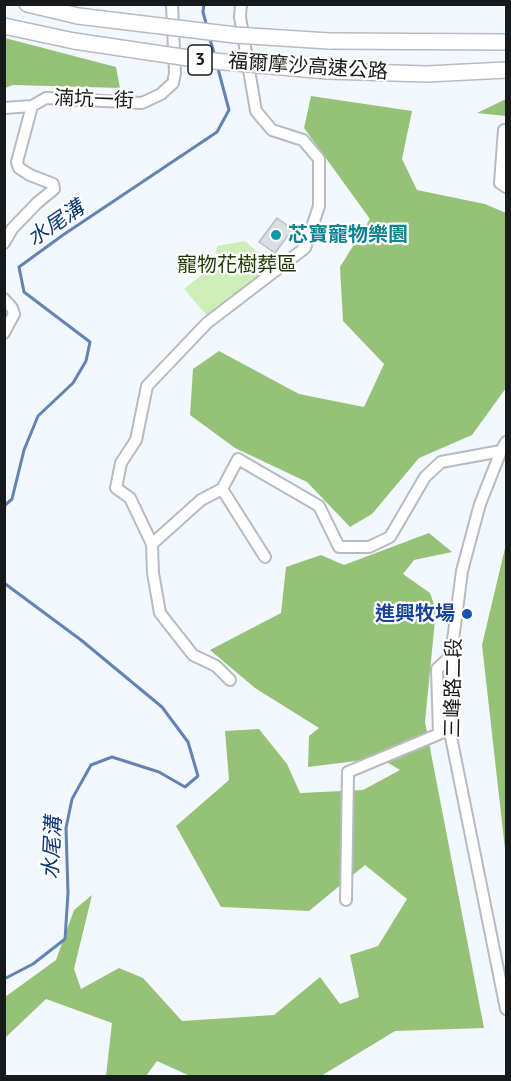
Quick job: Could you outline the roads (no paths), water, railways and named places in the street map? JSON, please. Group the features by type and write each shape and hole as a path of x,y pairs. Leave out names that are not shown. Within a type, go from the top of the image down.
{"highway":[{"name":"福爾摩沙高速公路","path":"27,4 78,16 235,35 329,41 507,42"},
{"name":"福爾摩沙高速公路","path":"4,26 74,42 202,60 327,71 427,74 507,70"}],"street":[{"name":"湳坑一街","path":"4,108 32,106 46,98 142,103 161,94 173,83 175,73 172,4"},
{"path":"230,680 216,666 194,655 160,613 153,573 152,544 130,498 116,488 121,463 136,440 147,386 207,323 305,248 319,206 319,159 303,140 272,130 256,111 240,17 242,4"},
{"path":"4,243 12,229 54,189 53,184 30,175 20,168 18,162 32,106"},
{"path":"504,130 500,183 507,187"},
{"path":"4,299 14,314 4,333"},
{"path":"152,544 201,500 222,489 238,459 319,506 339,546 369,547 390,537 425,477 441,462 504,447"},
{"name":"三峰路二段","path":"504,447 480,504 462,571 451,656 450,732 507,1009"},
{"path":"222,489 265,557"},
{"path":"346,900 348,772 439,734 437,669 451,656"}],"waterway":[{"name":"水尾溝","path":"204,4 203,12 207,27"},
{"name":"水尾溝","path":"209,36 215,56"},
{"name":"水尾溝","path":"4,506 12,499 24,450 38,416 73,383 86,361 90,342 24,292 19,267 217,132 229,110 217,65"},
{"name":"水尾溝","path":"4,583 81,640 162,707 188,742 198,776 185,787 159,772 112,757 91,765 72,799 66,828 68,893 65,939 33,964 4,979"}],"place":[{"name":"芯寶寵物樂園","path":"276,235"},
{"name":"進興牧場","path":"467,614"}],"park label":[{"name":"寵物花樹葬區","path":"237,265"}]}
